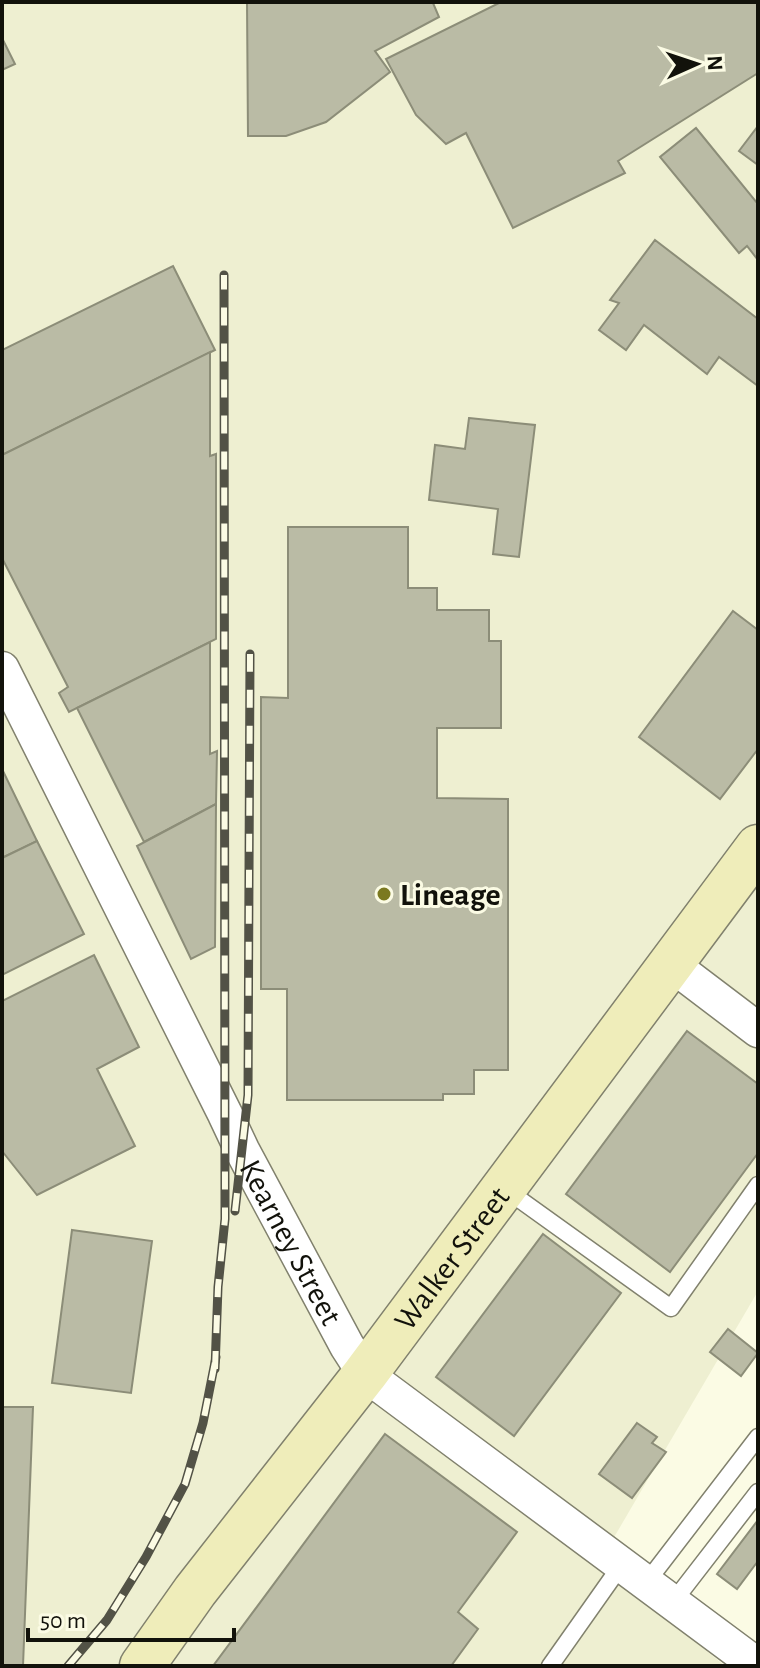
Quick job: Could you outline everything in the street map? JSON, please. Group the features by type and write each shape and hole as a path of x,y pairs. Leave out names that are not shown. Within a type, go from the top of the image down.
{"main road":[{"name":"Walker Street","path":"142,1666 195,1591 365,1374 758,847"}],"street":[{"name":"Kearney Street","path":"2,669 242,1150 365,1374 758,1666"},
{"path":"671,964 758,1030"}],"lane":[{"path":"504,1188 671,1308 758,1185"},
{"path":"647,1583 758,1437"},
{"path":"550,1666 758,1492"}],"shaded area":[{"path":"2,2 758,2 758,1291 599,1563 725,1666 2,1666"}],"building":[{"path":"247,2 436,2 433,3 439,17 375,51 390,72 326,122 286,136 248,136"},
{"path":"501,2 758,2 758,73 618,161 625,173 513,228 466,133 446,144 416,115 386,59"},
{"path":"2,38 15,64 2,70"},
{"path":"758,126 758,165 739,151"},
{"path":"696,128 758,204 758,260 747,246 739,253 660,157"},
{"path":"655,240 758,319 758,386 719,357 707,374 644,325 626,350 599,330 619,303 610,300"},
{"path":"173,266 215,350 2,455 2,350"},
{"path":"210,352 210,456 216,454 216,639 69,712 59,693 68,687 2,558 2,455"},
{"path":"469,418 535,425 519,557 493,554 498,509 429,500 435,445 465,449"},
{"name":"Lineage","path":"288,527 408,527 408,588 437,588 437,610 489,610 489,641 501,641 501,728 437,728 437,798 508,799 508,1070 474,1070 474,1094 443,1094 443,1100 287,1100 287,989 261,989 261,697 288,698"},
{"path":"733,611 758,630 758,749 720,799 639,737"},
{"path":"210,642 210,754 217,751 216,804 144,842 77,708"},
{"path":"2,769 37,841 2,858"},
{"path":"216,804 215,947 191,959 137,846"},
{"path":"37,841 84,934 2,975 2,858"},
{"path":"94,955 139,1047 97,1069 135,1146 37,1195 2,1151 2,1001"},
{"path":"687,1031 758,1084 758,1153 670,1272 566,1194"},
{"path":"72,1230 152,1241 131,1393 52,1383"},
{"path":"543,1234 621,1293 514,1436 436,1377"},
{"path":"728,1329 758,1353 741,1376 710,1352"},
{"path":"2,1407 33,1407 23,1666 2,1666"},
{"path":"637,1423 657,1437 652,1443 666,1452 632,1498 599,1474"},
{"path":"385,1434 517,1532 458,1612 478,1629 451,1666 213,1666"},
{"path":"758,1520 758,1561 737,1589 717,1574"}],"railway":[{"path":"215,1369 218,1287 225,1219 224,275"},
{"path":"235,1211 248,1095 250,654"},
{"path":"68,1666 107,1620 146,1557 185,1484 203,1423 216,1357"}],"place":[{"name":"Lineage","path":"384,894"}]}
